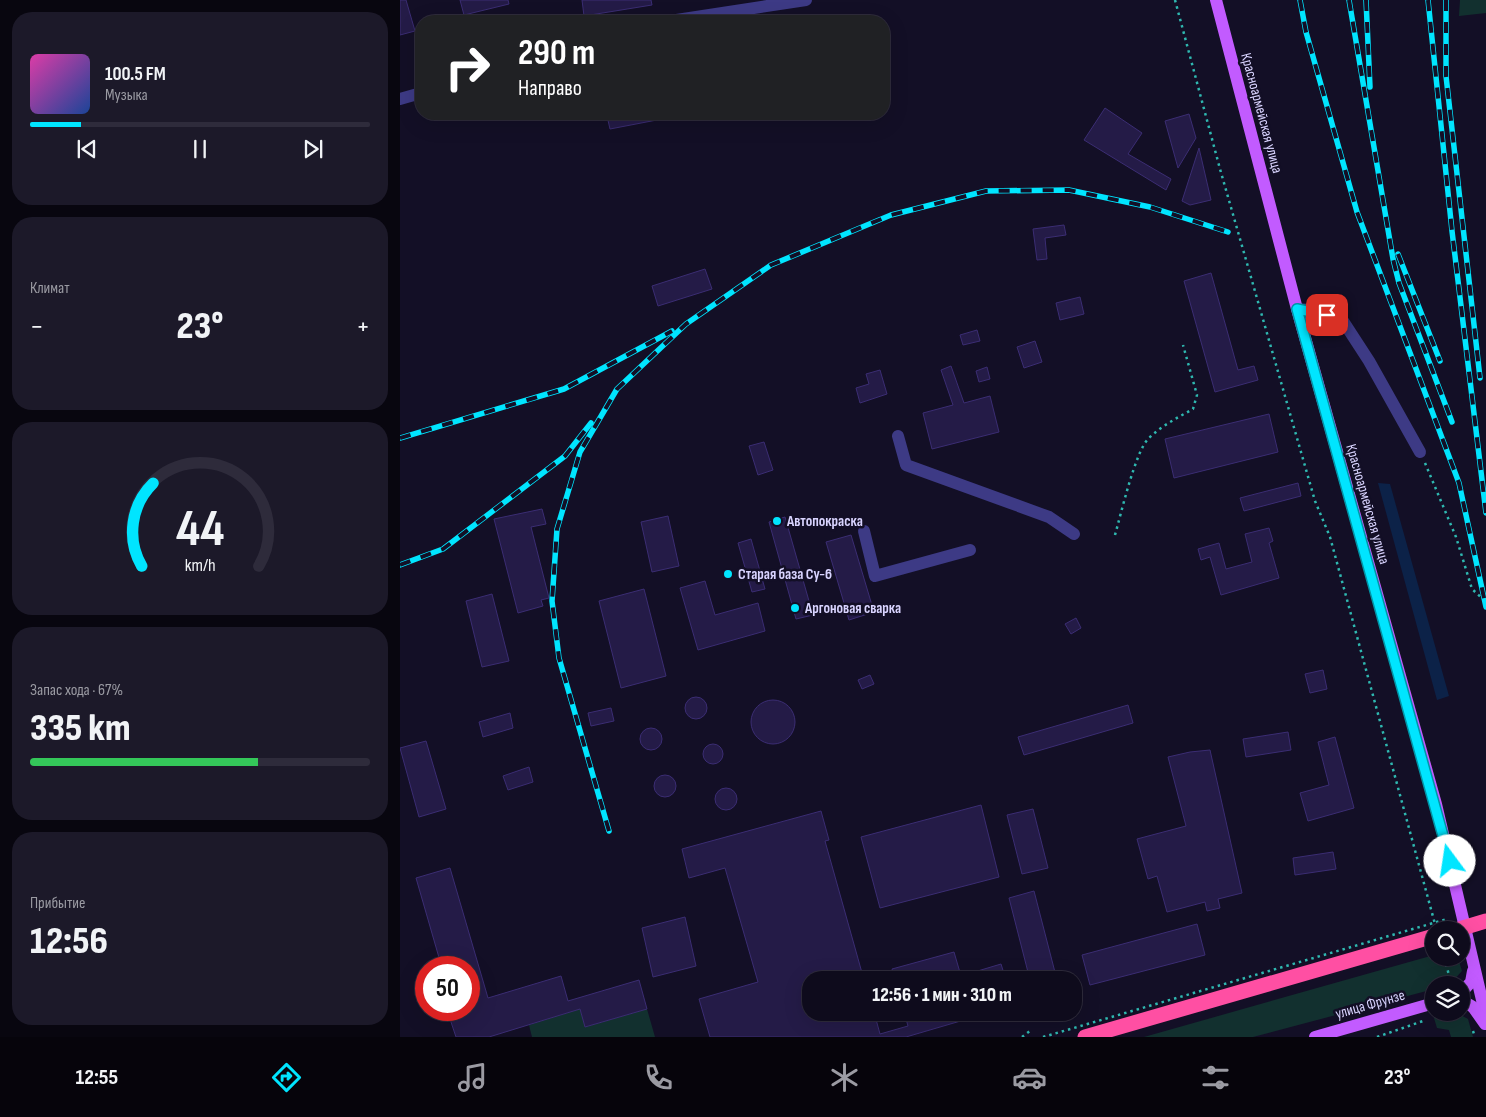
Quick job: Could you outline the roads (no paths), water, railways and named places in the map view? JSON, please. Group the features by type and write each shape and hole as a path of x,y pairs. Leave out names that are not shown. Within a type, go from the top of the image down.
{"highway":[{"path":"1470,922 1486,921"},
{"path":"1086,1037 1425,939"}],"main road":[{"name":"Красноармейская улица","path":"1216,0 1297,309 1436,804 1460,898 1473,970 1486,1017"},
{"path":"1470,983 1473,970"},
{"path":"1470,1005 1486,1025"},
{"name":"улица Фрунзе","path":"1315,1037 1425,1006"}],"street":[{"path":"709,15 806,0"},
{"path":"400,99 415,95"},
{"path":"1297,309 1310,310 1343,321 1369,361 1420,452"},
{"path":"898,436 906,466 1049,517 1074,534"},
{"path":"864,531 875,576 970,550"}],"water":[{"path":"1378,483 1390,484 1449,696 1437,700"}],"railway":[{"path":"1300,0 1306,32 1357,212 1459,483 1486,607"},
{"path":"1349,0 1393,259 1399,283 1452,422"},
{"path":"1366,0 1370,87"},
{"path":"1428,0 1452,231 1486,513"},
{"path":"1446,0 1446,76 1480,378"},
{"path":"609,831 559,658 552,601 557,529 580,452 617,389 686,324 771,265 891,215 986,191 1069,190 1150,207 1228,232"},
{"path":"1398,254 1440,361"},
{"path":"400,438 564,389 672,331"},
{"path":"400,565 443,549 565,456 591,423"}],"place":[{"name":"Автопокраска","path":"777,521"},
{"name":"Старая база Су-6","path":"728,574"},
{"name":"Аргоновая сварка","path":"795,608"}]}
